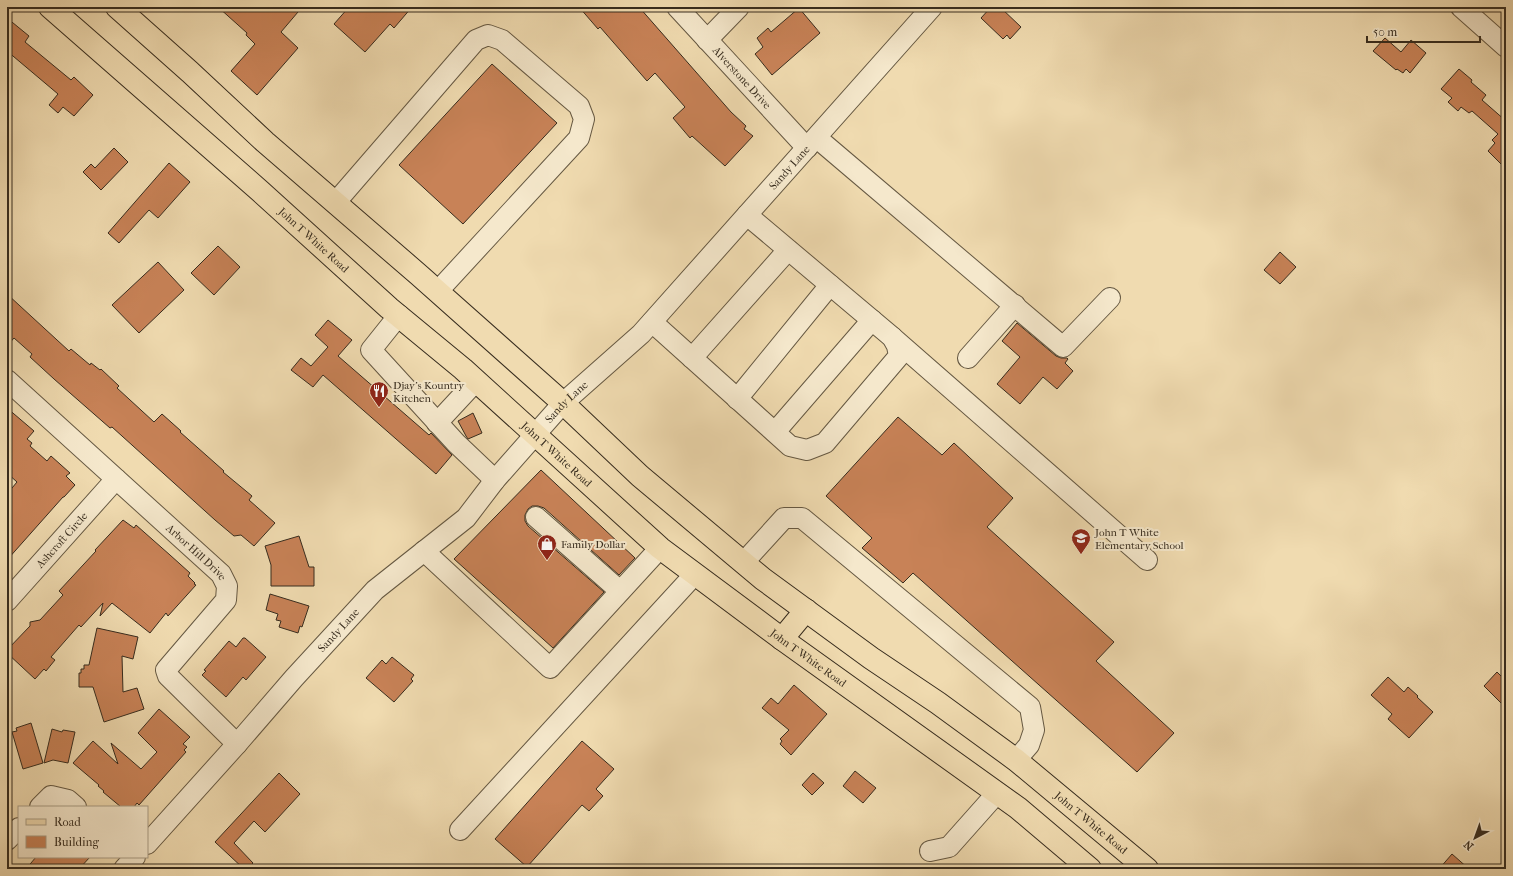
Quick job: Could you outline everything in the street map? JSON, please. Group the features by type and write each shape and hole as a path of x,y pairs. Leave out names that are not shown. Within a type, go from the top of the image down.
{"main road":[{"name":"John T White Road","path":"50,7 254,185 389,308 476,381 660,548 782,639 998,793 1090,869"},
{"name":"John T White Road","path":"117,7 265,142 563,403 640,476 744,562 806,610 871,658 938,702 1016,760 1147,869"},
{"path":"782,639 806,610"}],"street":[{"name":"Alverstone Drive","path":"677,7 707,40 812,143 1015,305 1063,347 1110,298"},
{"path":"707,40 739,7"},
{"name":"Sandy Lane","path":"148,843 294,678 375,590 466,518 495,480 534,434 563,403 641,334 932,7"},
{"path":"1461,7 1506,47"},
{"path":"335,203 476,40 488,35 502,40 579,106 584,119 579,138 438,292"},
{"path":"747,215 892,337 1147,560"},
{"path":"692,358 788,250"},
{"path":"737,399 830,285"},
{"path":"968,358 1015,305"},
{"path":"399,315 371,350 456,443 495,480"},
{"path":"775,432 872,320"},
{"path":"652,322 790,446 807,450 825,443 899,356 897,346 892,337"},
{"name":"Arbor Hill Drive","path":"7,380 221,574 227,586 226,600 166,670 168,676 237,744"},
{"path":"437,422 476,381"},
{"name":"Ashcroft Circle","path":"7,601 116,479"},
{"path":"536,517 620,591"},
{"path":"744,562 784,518 802,518 1030,707 1034,730 1029,745 1016,760"},
{"path":"424,551 550,668 660,548"},
{"path":"460,830 695,574"},
{"path":"930,851 949,847 998,793"},
{"path":"41,806 51,796 68,800 75,806"},
{"path":"7,840 18,829"}],"building":[{"path":"218,7 292,7 298,12 281,32 298,48 257,95 231,71 255,44 246,35 247,33"},
{"path":"349,7 412,7 394,28 390,24 365,52 334,24"},
{"path":"579,7 639,7 731,112 746,126 744,129 753,136 725,166 692,136 690,138 673,118 685,107 655,73 647,81 600,27 598,29"},
{"path":"991,7 1000,7 1021,27 1010,39 1007,35 1003,39 981,18"},
{"path":"799,8 820,33 772,75 755,54 763,47 757,38 768,28 771,32"},
{"path":"7,18 29,36 25,42 71,80 74,77 93,95 74,116 63,107 58,113 49,105 58,94 7,51"},
{"path":"1385,38 1401,52 1411,40 1426,53 1410,73 1406,69 1403,73 1397,69 1396,70 1373,51"},
{"path":"492,64 557,123 463,224 399,165"},
{"path":"1459,69 1486,95 1482,100 1506,121 1506,169 1488,151 1495,143 1492,140 1498,134 1472,111 1469,113 1461,107 1458,111 1448,102 1452,98 1441,89"},
{"path":"114,148 128,162 101,190 83,172 91,164 95,168"},
{"path":"169,163 190,182 158,218 149,210 119,243 108,233"},
{"path":"218,246 240,267 214,295 191,273"},
{"path":"1280,252 1296,267 1280,284 1264,270"},
{"path":"158,262 184,290 139,333 112,305"},
{"path":"7,294 69,351 71,349 90,365 91,363 100,370 101,369 119,386 117,388 154,422 162,414 224,471 223,472 252,496 249,500 275,523 254,546 241,535 234,536 215,520 112,427 110,428 54,379 30,357 32,354 14,338 7,346"},
{"name":"Djay's Kountry Kitchen","path":"328,320 352,340 338,356 429,435 431,433 452,455 436,474 323,375 313,387 291,370 301,358 311,366 328,347 315,335"},
{"path":"1017,323 1056,356 1067,358 1068,359 1065,363 1073,371 1057,389 1043,377 1020,404 997,384 1020,357 1002,341"},
{"path":"7,408 34,431 27,439 32,443 30,446 47,461 51,456 70,473 66,476 75,485 7,560 7,494 17,482 7,473"},
{"path":"473,413 482,433 468,439 458,421"},
{"path":"898,417 942,455 954,443 1013,498 987,527 1114,642 1096,661 1174,733 1137,772 913,573 903,583 862,548 872,538 826,496"},
{"name":"Family Dollar","path":"541,470 635,558 619,575 544,508 532,506 528,509 525,515 525,521 528,526 604,592 553,648 454,559"},
{"path":"123,520 134,528 136,525 170,555 190,573 188,576 196,585 168,616 166,613 150,633 112,603 100,616 103,603 81,627 79,625 51,657 55,660 46,671 44,669 35,679 7,653 7,650 30,626 30,622 40,620 63,595 59,591"},
{"path":"299,536 309,567 314,567 314,586 271,586 271,565 265,546"},
{"path":"270,594 309,606 302,627 300,626 298,633 279,627 281,621 276,620 278,614 266,610"},
{"path":"97,628 138,637 133,659 122,656 123,692 137,688 144,709 104,722 93,687 79,687 79,673 81,673 81,669 84,669 84,665 89,665"},
{"path":"243,638 245,638 266,657 246,680 243,677 226,697 202,675 206,671 204,670 229,641 236,647"},
{"path":"392,657 414,675 411,679 413,681 394,702 366,678 382,660 386,664"},
{"path":"1497,672 1506,681 1506,708 1484,686"},
{"path":"1388,677 1404,692 1408,687 1433,712 1409,738 1388,719 1392,714 1371,695"},
{"path":"794,685 827,714 791,755 780,744 782,741 780,739 789,730 762,708 771,698 778,704"},
{"path":"159,709 190,737 183,744 187,747 184,750 186,752 139,805 137,803 135,806 120,806 103,792 104,791 98,786 99,785 73,763 93,741 118,764 111,743 141,769 157,752 138,733"},
{"path":"31,723 43,763 23,769 12,732 17,731 16,728"},
{"path":"52,729 62,732 63,730 75,732 68,763 53,760 44,763"},
{"path":"582,741 614,769 596,789 603,796 589,811 582,805 527,867 495,839"},
{"path":"855,771 876,788 863,803 843,786"},
{"path":"279,773 300,794 265,832 254,821 234,843 253,863 247,869 244,869 215,842"},
{"path":"813,773 824,783 812,795 802,785"},
{"path":"1452,854 1469,869 1439,869"},
{"path":"35,858 89,858 79,869 26,869"}],"place":[{"name":"Djay's Kountry Kitchen","path":"379,408"},
{"name":"John T White Elementary School","path":"1081,555"},
{"name":"Family Dollar","path":"547,561"}]}
